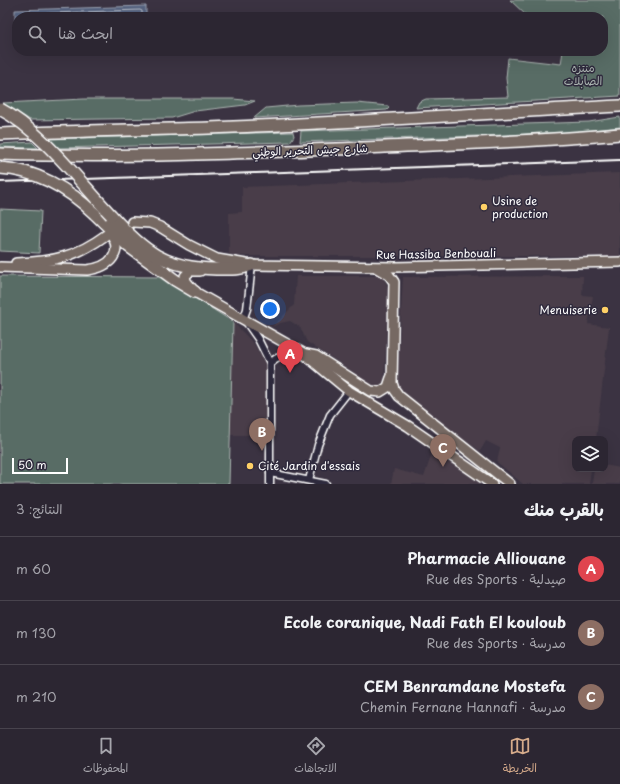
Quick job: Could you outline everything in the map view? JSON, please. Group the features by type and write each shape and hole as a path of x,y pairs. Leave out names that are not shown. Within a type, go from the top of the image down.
{"highway":[{"path":"0,134 84,130 216,128 620,106"},
{"path":"0,109 14,116 31,128 130,236 158,257 180,266 239,269 252,266"},
{"name":"شارع جيش التحرير الوطني","path":"0,154 106,156 202,154 486,142 620,134"},
{"path":"0,168 30,174 49,181 75,197 133,250 175,280 195,292"}],"main road":[{"path":"583,108 620,102"},
{"path":"0,267 88,270 104,266 114,256 115,242 95,214"},
{"name":"Rue Hassiba Benbouali","path":"132,222 150,223 160,227 189,245 217,259 252,266 375,267 620,262"},
{"path":"0,263 26,263 63,259 82,251 106,235"},
{"path":"375,267 389,275 394,282 392,376 394,389 399,396 510,484"},
{"path":"206,268 199,271 190,271 186,276 186,281 195,292 303,353 349,390 408,426 492,484"},
{"path":"303,353 316,356 371,391 380,392 388,387 392,376"}],"street":[{"path":"252,266 245,321 258,339 270,363 270,484"},
{"path":"270,363 276,358 285,354 294,352 303,353"},
{"path":"309,480 318,445 330,415 349,390"},
{"path":"270,473 326,484"}],"shaded area":[{"path":"620,173 620,256 229,256 229,213 242,212 242,187"},
{"path":"296,276 380,276 384,279 389,289 384,383 381,388 377,388 307,342 300,327 290,321 280,323 272,327 294,305"},
{"path":"583,276 582,295 593,296 588,324 609,327 596,436 572,436 572,472 591,472 589,484 523,484 497,462 500,448 486,441 480,451 430,417 403,393 397,384 403,277"},
{"path":"233,322 254,344 266,365 265,435 230,435"},
{"path":"432,453 454,464 486,484 391,484 394,469 424,477"},
{"path":"608,466 620,468 620,484 592,484 594,472 608,472"}],"green space":[{"name":"منتزه الصابلات","path":"510,0 620,0 620,96 416,108 419,102 426,99 508,97 506,78 508,58 561,64 562,56 608,56 608,12 523,12"},
{"path":"84,99 233,99 255,101 245,105 195,111 172,118 30,120 3,103"},
{"path":"357,103 388,106 389,108 387,110 254,118 266,108 298,105"},
{"path":"620,117 620,127 565,133 300,142 301,131 589,122"},
{"path":"293,132 294,136 290,142 56,148 47,139"},
{"path":"32,142 38,148 0,147 0,144"},
{"path":"0,209 41,211 39,253 0,251"},
{"path":"0,276 162,277 233,322 229,484 0,484"}],"water":[{"path":"146,6 146,12 15,12 15,10"}],"railway":[{"path":"0,182 620,160"}],"place":[{"name":"Usine de production","path":"484,207"},
{"name":"Menuiserie","path":"605,310"},
{"name":"Pharmacie Alliouane","path":"290,373"},
{"name":"Ecole coranique, Nadi Fath El kouloub","path":"262,451"},
{"name":"Cité Jardin d'essais","path":"250,466"},
{"name":"CEM Benramdane Mostefa","path":"443,467"}]}
